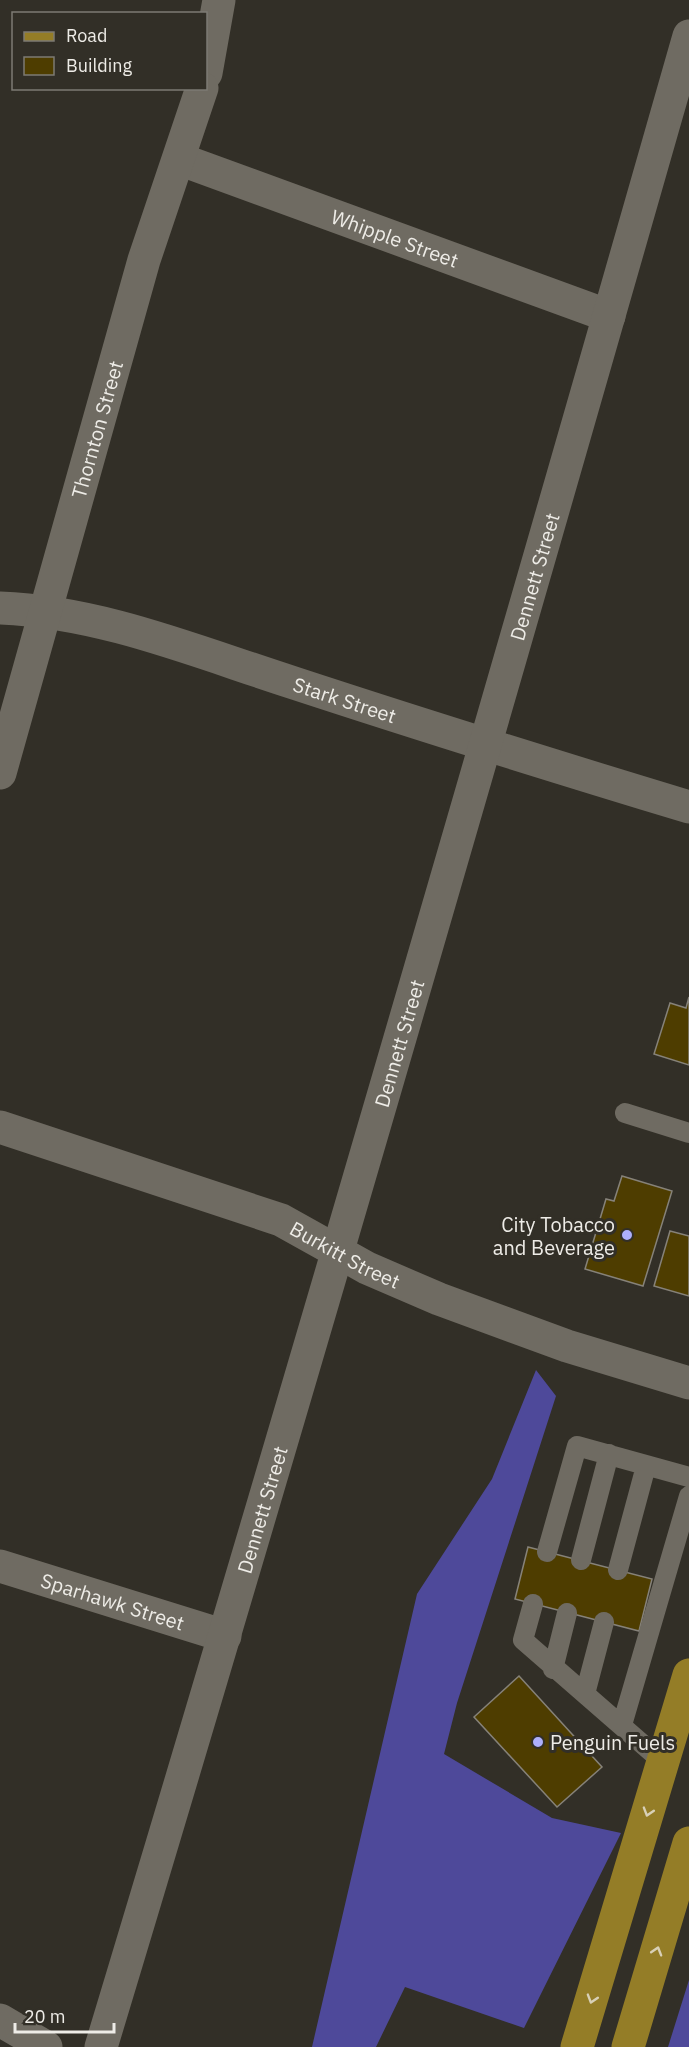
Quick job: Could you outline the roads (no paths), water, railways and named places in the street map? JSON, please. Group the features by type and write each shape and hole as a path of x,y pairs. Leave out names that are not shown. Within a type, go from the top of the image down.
{"main road":[{"path":"577,2047 689,1676"},
{"path":"628,2047 689,1843"}],"street":[{"path":"207,67 219,0"},
{"name":"Dennett Street","path":"101,2047 225,1636 336,1251 487,746 689,36"},
{"name":"Thornton Street","path":"0,773 144,260 201,90"},
{"name":"Whipple Street","path":"179,159 609,316"},
{"name":"Stark Street","path":"0,608 44,610 115,625 487,746 689,807"},
{"name":"Burkitt Street","path":"0,1127 281,1220 367,1268 439,1299 567,1346 689,1383"},
{"name":"Sparhawk Street","path":"0,1566 225,1636"},
{"path":"0,2020 46,2047"}],"lane":[{"path":"625,1113 689,1133"},
{"path":"547,1552 578,1446 689,1477"},
{"path":"581,1560 609,1454"},
{"path":"618,1570 646,1466"},
{"path":"622,1725 689,1496"},
{"path":"532,1604 523,1640 553,1669 663,1762"},
{"path":"553,1669 567,1612"},
{"path":"585,1694 604,1622"}],"place":[{"name":"City Tobacco and Beverage","path":"627,1235"},
{"name":"Penguin Fuels","path":"538,1742"}]}
